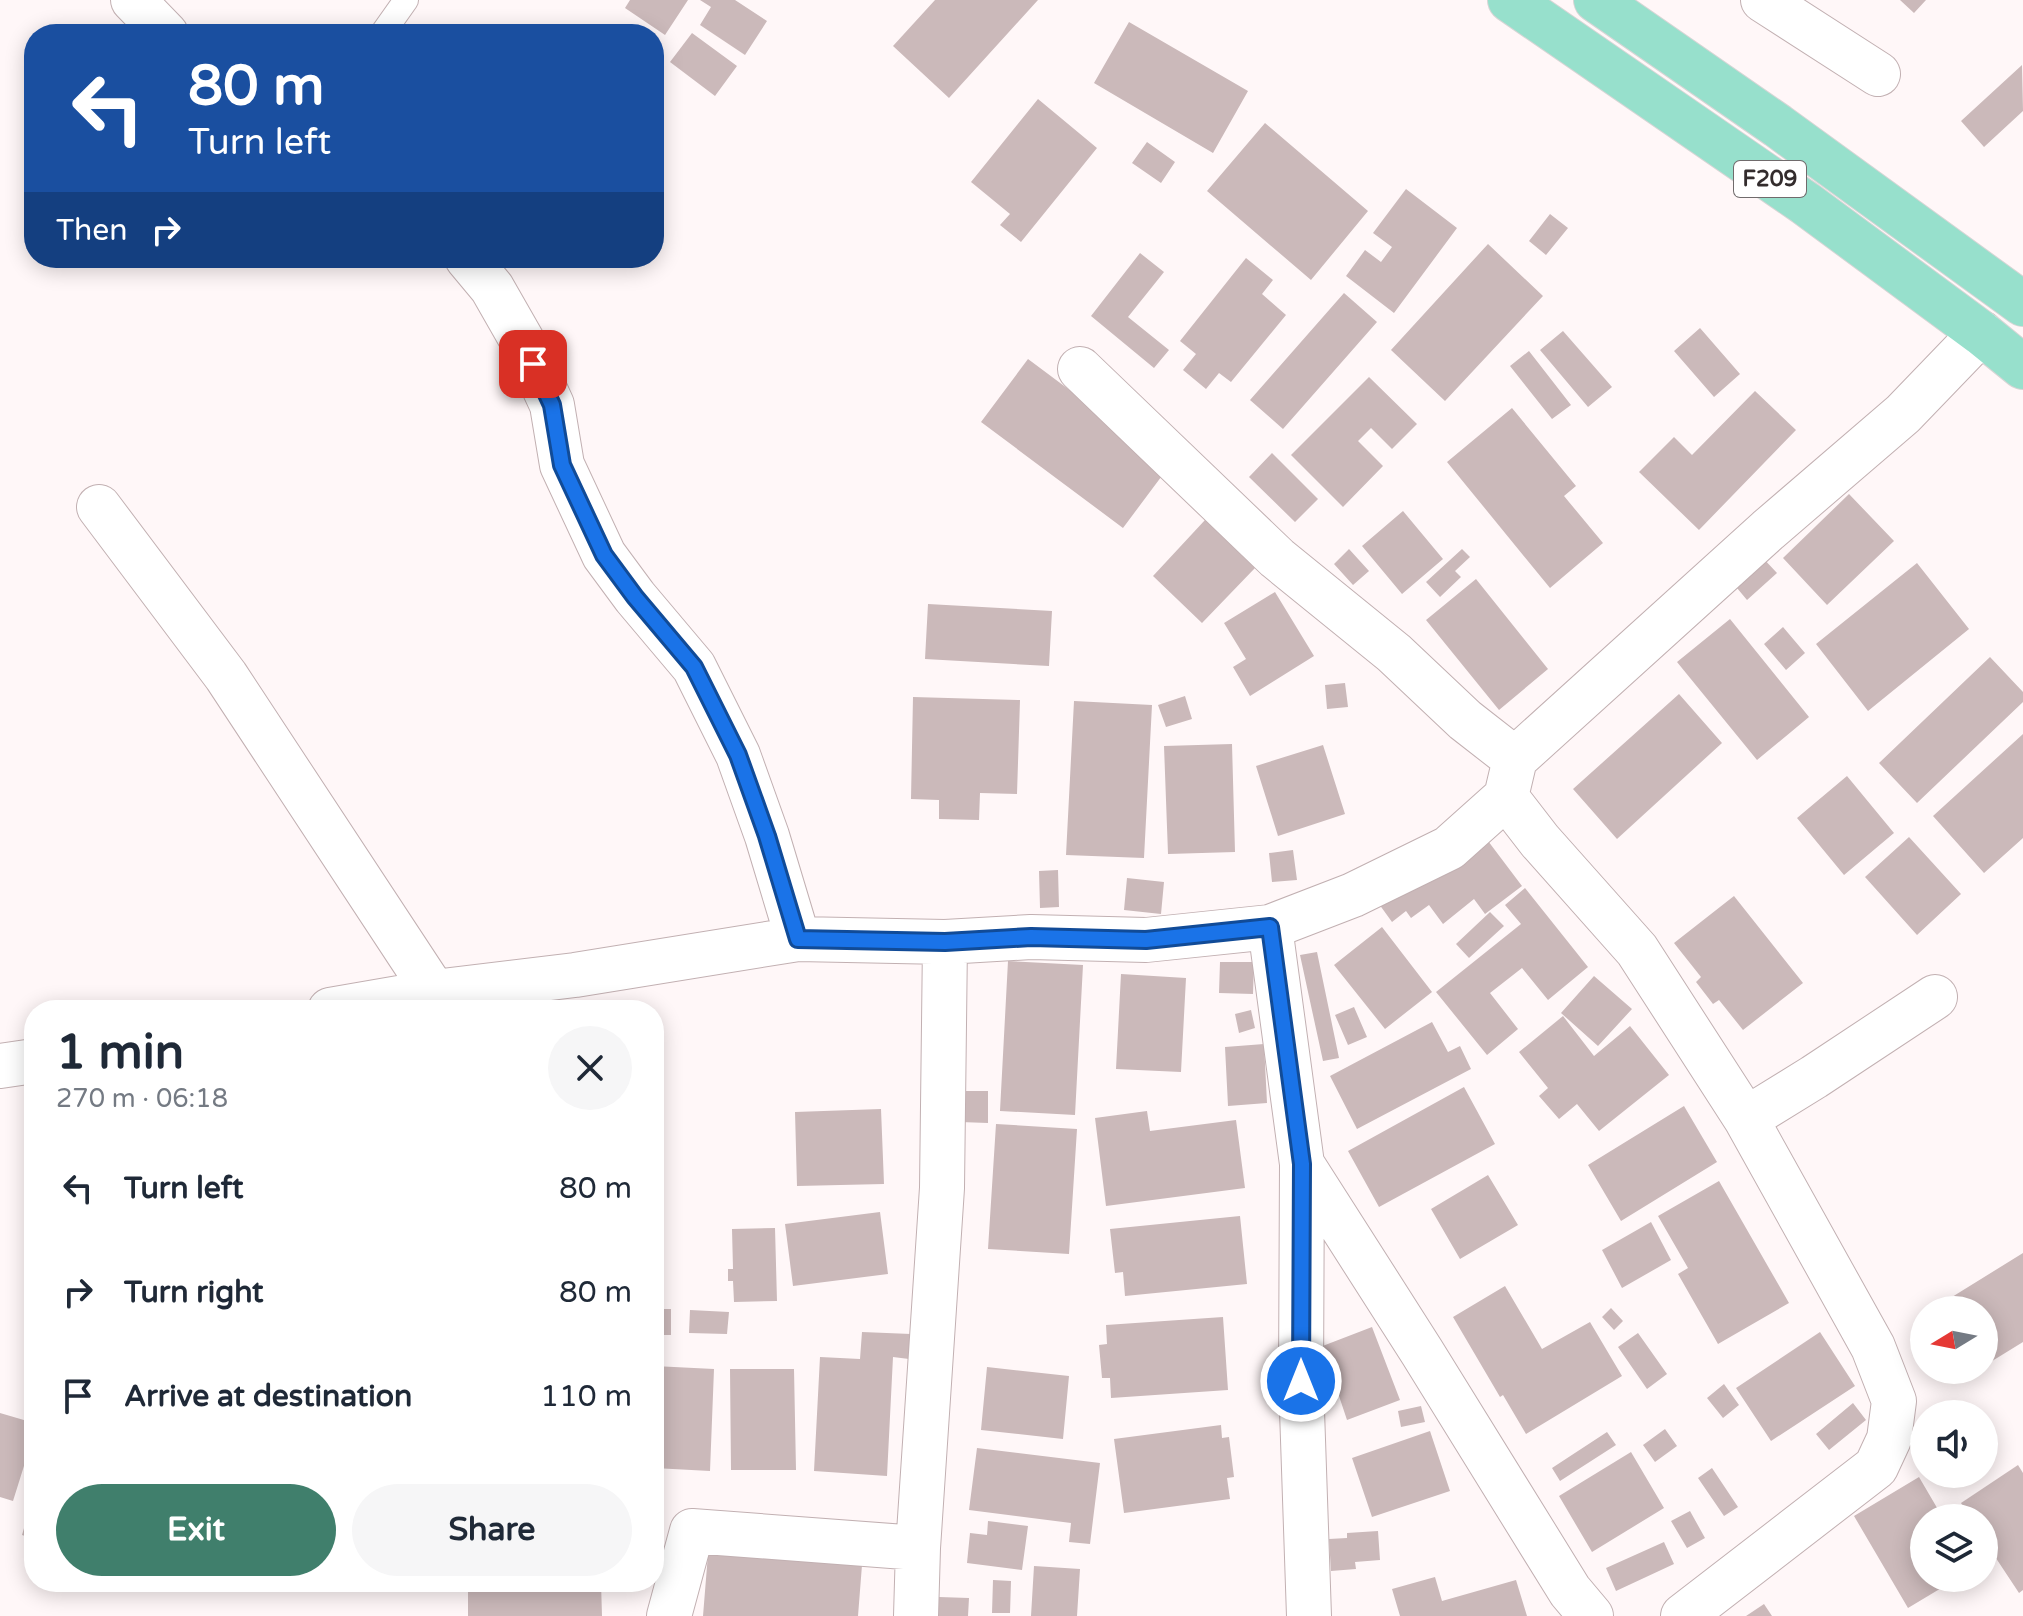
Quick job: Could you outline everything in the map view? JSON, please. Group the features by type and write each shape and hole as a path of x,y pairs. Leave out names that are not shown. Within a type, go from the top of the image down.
{"main road":[{"name":"F209","path":"1510,0 1805,203 2023,367"},
{"name":"F209","path":"1596,0 1778,126 2023,304"}],"street":[{"path":"133,0 156,24"},
{"path":"1763,0 1878,74"},
{"path":"475,268 492,288 524,344 552,405 562,465 604,555 694,667 738,755 767,836 798,939"},
{"path":"388,1000 575,975 798,939 945,942 1031,937 1146,940 1270,927 1353,895 1449,848 1511,778 1768,530 1903,414 1981,333"},
{"path":"1080,369 1277,558 1394,653 1465,720 1511,778 1540,841 1637,950 1746,1119 1873,1347 1894,1401 1889,1439 1876,1467 1683,1616"},
{"path":"99,507 226,676 434,992"},
{"path":"1270,927 1302,1164 1301,1381 1309,1616"},
{"path":"916,1616 942,1188 945,942"},
{"path":"1746,1119 1935,997"},
{"path":"0,1066 24,1062"},
{"path":"1302,1164 1570,1591 1591,1616"},
{"path":"669,1616 692,1531 918,1548"}],"lane":[{"path":"389,24 406,0"}],"building":[{"path":"630,0 688,0 665,35 664,24 649,24 625,8"},
{"path":"700,0 735,0 767,21 745,55 700,25 711,7"},
{"path":"935,0 1038,0 949,98 893,46"},
{"path":"1900,0 1926,0 1914,13"},
{"path":"1129,22 1248,91 1213,153 1094,83"},
{"path":"692,33 737,66 715,96 670,62"},
{"path":"2022,65 2023,111 1984,147 1961,121"},
{"path":"1038,99 1097,148 1021,242 1000,225 1010,214 971,182"},
{"path":"1265,123 1368,211 1311,280 1207,191"},
{"path":"1147,142 1175,162 1161,183 1132,163"},
{"path":"1406,189 1457,228 1394,313 1346,276 1365,250 1381,262 1392,247 1373,233"},
{"path":"1550,214 1568,228 1546,255 1529,241"},
{"path":"1488,244 1543,296 1445,401 1391,350"},
{"path":"1140,253 1164,272 1128,317 1169,350 1154,368 1091,316"},
{"path":"1246,258 1273,280 1262,294 1286,315 1231,382 1219,373 1206,389 1183,370 1196,354 1180,341"},
{"path":"1344,293 1377,322 1283,429 1250,400"},
{"path":"1700,328 1740,374 1714,397 1674,351"},
{"path":"1563,331 1612,387 1588,407 1540,350"},
{"path":"1529,351 1571,405 1552,419 1510,366"},
{"path":"1028,359 1170,465 1123,528 981,422"},
{"path":"1369,377 1417,424 1392,449 1371,428 1358,441 1383,466 1343,507 1291,455"},
{"path":"1755,391 1796,430 1699,530 1639,472 1674,437 1692,455"},
{"path":"1512,408 1576,486 1564,496 1603,543 1550,588 1447,462"},
{"path":"1272,453 1318,499 1295,522 1249,477"},
{"path":"1849,494 1894,541 1827,605 1783,558"},
{"path":"1403,511 1443,559 1402,594 1362,546"},
{"path":"1205,520 1255,568 1202,623 1153,576"},
{"path":"1349,549 1369,571 1353,585 1334,564"},
{"path":"1462,549 1470,557 1455,571 1461,577 1440,597 1426,582"},
{"path":"1761,556 1777,573 1747,600 1732,582"},
{"path":"1917,563 1969,629 1868,711 1816,644"},
{"path":"1476,579 1548,669 1499,710 1426,620"},
{"path":"1275,592 1314,656 1250,696 1233,667 1246,659 1224,623"},
{"path":"928,604 1052,611 1049,666 925,659"},
{"path":"1730,619 1809,717 1757,760 1677,662"},
{"path":"1783,627 1805,653 1786,670 1764,644"},
{"path":"1990,657 2023,692 2023,702 1917,803 1879,763"},
{"path":"1345,683 1348,707 1327,709 1325,685"},
{"path":"1679,694 1722,743 1617,839 1573,789"},
{"path":"1185,696 1192,719 1166,727 1158,705"},
{"path":"913,697 1020,700 1017,794 980,793 979,820 939,819 939,800 911,799"},
{"path":"1074,701 1152,705 1144,858 1066,855"},
{"path":"2023,734 2023,838 1984,873 1933,816"},
{"path":"1232,744 1235,852 1168,854 1164,746"},
{"path":"1323,745 1345,814 1278,836 1256,766"},
{"path":"1847,776 1894,833 1844,875 1797,818"},
{"path":"1479,829 1522,886 1485,914 1474,899 1443,924 1429,905 1411,918 1406,911 1392,922 1379,904"},
{"path":"1909,837 1961,894 1917,935 1865,877"},
{"path":"1293,850 1297,880 1272,882 1269,853"},
{"path":"1058,870 1059,907 1040,908 1039,871"},
{"path":"1127,878 1164,882 1161,914 1124,910"},
{"path":"1525,888 1588,967 1548,1000 1522,968 1490,993 1518,1029 1487,1055 1436,992 1521,924 1505,905"},
{"path":"1734,896 1803,983 1743,1030 1719,1000 1713,1004 1696,982 1701,977 1674,943"},
{"path":"1490,912 1504,926 1469,958 1456,944"},
{"path":"1382,927 1432,992 1385,1029 1334,965"},
{"path":"1317,952 1339,1058 1323,1061 1300,955"},
{"path":"1008,961 1083,965 1075,1115 1000,1111"},
{"path":"1220,962 1254,962 1253,994 1219,993"},
{"path":"1121,974 1186,978 1181,1072 1116,1069"},
{"path":"1594,976 1632,1009 1598,1046 1561,1013"},
{"path":"1354,1007 1367,1037 1348,1045 1335,1015"},
{"path":"1251,1010 1255,1028 1239,1033 1235,1014"},
{"path":"1563,1016 1594,1056 1630,1026 1669,1075 1599,1131 1577,1104 1559,1119 1539,1096 1548,1088 1519,1052"},
{"path":"1432,1022 1448,1052 1460,1046 1471,1069 1357,1129 1330,1076"},
{"path":"1264,1044 1267,1103 1228,1106 1225,1047"},
{"path":"1464,1087 1495,1144 1379,1207 1348,1151"},
{"path":"961,1091 988,1091 988,1123 960,1122"},
{"path":"1684,1106 1717,1162 1621,1221 1588,1165"},
{"path":"881,1109 884,1184 797,1186 795,1112"},
{"path":"1147,1111 1150,1131 1236,1120 1245,1188 1106,1206 1095,1118"},
{"path":"996,1124 1077,1129 1069,1254 988,1249"},
{"path":"1488,1175 1518,1225 1460,1259 1431,1209"},
{"path":"1719,1181 1789,1303 1718,1344 1678,1274 1688,1268 1658,1216"},
{"path":"880,1212 888,1274 793,1286 785,1224"},
{"path":"1240,1216 1247,1284 1125,1296 1123,1272 1115,1273 1110,1229"},
{"path":"1651,1222 1671,1260 1622,1288 1602,1250"},
{"path":"775,1228 777,1301 734,1302 733,1281 728,1281 728,1269 733,1269 732,1229"},
{"path":"2023,1253 2023,1342 1998,1357 1998,1296 1954,1296"},
{"path":"1505,1286 1542,1349 1590,1322 1622,1376 1526,1434 1503,1395 1500,1397 1453,1317"},
{"path":"1611,1308 1623,1321 1614,1330 1602,1317"},
{"path":"664,1309 671,1309 671,1335 664,1335"},
{"path":"690,1310 729,1312 727,1334 689,1333"},
{"path":"1223,1317 1228,1390 1111,1398 1110,1378 1102,1378 1099,1345 1107,1344 1106,1325"},
{"path":"1372,1327 1400,1400 1347,1420 1339,1396 1325,1401 1314,1371 1327,1366 1320,1347"},
{"path":"862,1332 911,1334 909,1359 893,1357 887,1476 814,1471 820,1357 860,1359"},
{"path":"1820,1332 1855,1386 1771,1441 1736,1388"},
{"path":"1638,1333 1667,1374 1647,1389 1618,1347"},
{"path":"664,1366 714,1369 710,1471 664,1469"},
{"path":"987,1367 1069,1376 1063,1439 981,1430"},
{"path":"730,1369 794,1369 796,1470 731,1470"},
{"path":"1724,1384 1739,1405 1723,1418 1707,1398"},
{"path":"1853,1403 1866,1420 1829,1450 1816,1434"},
{"path":"1421,1406 1425,1422 1401,1427 1398,1411"},
{"path":"0,1413 24,1420 24,1466 13,1501 0,1497"},
{"path":"1221,1425 1222,1438 1229,1437 1234,1477 1227,1478 1230,1499 1124,1513 1114,1439"},
{"path":"1665,1429 1677,1446 1655,1462 1643,1445"},
{"path":"1430,1431 1450,1491 1372,1517 1352,1458"},
{"path":"1607,1432 1616,1445 1560,1481 1552,1468"},
{"path":"977,1448 1100,1463 1090,1544 1069,1542 1071,1523 969,1510"},
{"path":"1631,1452 1664,1508 1592,1552 1559,1496"},
{"path":"2018,1465 2023,1473 2023,1590 2019,1593 1998,1561 1998,1504 1961,1503 1984,1488 1998,1488 1998,1478"},
{"path":"1712,1468 1738,1507 1724,1516 1698,1478"},
{"path":"1910,1482 1910,1488 1925,1488 1935,1504 1910,1504 1910,1592 1935,1592 1908,1608 1854,1516"},
{"path":"1690,1511 1705,1538 1687,1548 1671,1521"},
{"path":"988,1521 1028,1526 1022,1570 967,1563 970,1533 987,1535"},
{"path":"1378,1531 1380,1560 1355,1562 1356,1569 1331,1571 1329,1539 1347,1538 1347,1533"},
{"path":"1664,1542 1674,1564 1616,1591 1606,1568"},
{"path":"708,1554 862,1565 858,1616 703,1616"},
{"path":"1034,1566 1080,1569 1077,1616 1031,1616"},
{"path":"1435,1577 1442,1601 1516,1580 1527,1616 1400,1616 1392,1589"},
{"path":"993,1580 1011,1581 1010,1613 992,1613"},
{"path":"468,1592 601,1592 602,1616 468,1616"},
{"path":"939,1597 969,1598 968,1616 939,1616"},
{"path":"1764,1604 1772,1616 1746,1616"}],"route":[{"path":"533,364 552,405 562,465 604,555 694,667 738,755 767,836 798,939 945,942 1031,937 1146,940 1270,927 1302,1164 1301,1381"}]}
